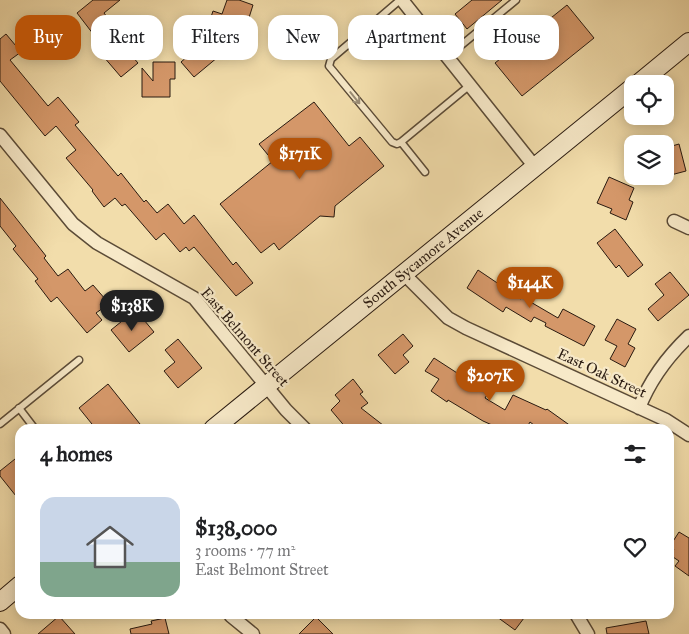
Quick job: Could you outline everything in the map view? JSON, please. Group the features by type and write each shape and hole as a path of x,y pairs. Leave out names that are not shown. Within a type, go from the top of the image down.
{"main road":[{"path":"649,75 689,42"},
{"name":"South Sycamore Avenue","path":"219,424 624,95"},
{"path":"0,602 15,589"}],"street":[{"path":"401,0 413,15"},
{"path":"449,60 535,167"},
{"name":"East Belmont Street","path":"0,135 74,224 97,243 194,298 286,410 300,424"},
{"path":"674,222 689,228"},
{"name":"East Oak Street","path":"404,274 448,318 672,424"},
{"path":"639,408 647,388 662,366 689,336"},
{"name":"East Oak Street","path":"674,425 689,435"},
{"path":"235,619 253,634"},
{"path":"579,619 588,634"},
{"path":"0,629 4,634"}],"lane":[{"path":"401,0 331,59 329,66 392,142 397,144 470,85"},
{"path":"464,43 516,0"},
{"path":"401,142 425,172"},
{"path":"0,424 79,360"},
{"path":"19,408 31,424"}],"building":[{"path":"93,0 120,0 104,13 106,15 91,15 91,31 81,18 81,15 77,13"},
{"path":"227,0 239,0 253,5 250,15 212,15 213,11 222,14"},
{"path":"472,0 502,0 484,15 474,15 474,23 467,29 464,25 464,15 455,14"},
{"path":"567,5 594,38 522,96 495,63 499,60 559,60 559,15 555,15"},
{"path":"6,34 15,45 15,56 10,60 48,106 58,97 79,122 75,125 118,176 121,173 144,202 146,200 157,213 168,204 184,224 194,215 233,265 236,262 253,283 236,296 194,247 189,251 186,247 180,252 164,233 156,240 125,204 122,206 115,198 104,207 93,190 66,158 76,150 56,126 45,136 0,81 0,39"},
{"path":"106,60 135,60 138,63 121,77"},
{"path":"183,60 214,60 194,77 181,62"},
{"path":"153,62 175,62 175,79 170,79 170,97 142,97 142,68 153,81"},
{"path":"314,102 349,146 360,137 384,166 335,206 334,217 320,216 279,250 274,243 261,253 220,204 273,161 259,144"},
{"path":"679,144 686,171 674,174 674,145"},
{"path":"609,177 634,188 629,200 633,202 626,220 610,213 612,209 597,203"},
{"path":"0,198 46,256 44,258 58,276 68,269 85,291 93,285 106,300 100,304 103,308 96,313 102,320 87,333 57,297 51,302 35,281 38,279 13,249 16,246 0,226"},
{"path":"615,229 643,265 628,277 619,265 616,268 597,243"},
{"path":"478,270 521,299 522,297 558,318 563,309 595,326 584,346 545,326 546,323 534,317 531,322 506,307 503,312 467,288"},
{"path":"670,272 689,295 658,321 648,309 664,295 655,284"},
{"path":"139,314 154,332 129,352 111,330 127,317 131,321"},
{"path":"617,319 636,329 628,344 635,348 625,367 610,359 617,346 605,340"},
{"path":"403,334 413,346 403,355 409,362 395,374 378,355"},
{"path":"178,339 202,368 178,388 164,371 175,362 165,350"},
{"path":"434,358 471,382 475,376 492,387 485,398 505,410 513,395 547,409 568,424 533,424 530,422 529,424 490,424 448,400 447,402 431,391 439,379 425,371"},
{"path":"353,379 363,392 360,394 368,403 361,408 382,424 343,424 331,410 340,401 335,395"},
{"path":"108,384 140,424 92,424 79,408"},
{"path":"15,459 15,495 0,476 0,471"},
{"path":"679,532 689,538 689,576 675,566 679,561 674,558 674,540"},
{"path":"56,619 62,619 75,634 38,634"},
{"path":"165,619 169,634 131,634 130,629 152,624 151,621"},
{"path":"314,619 318,619 333,634 299,634"},
{"path":"500,619 523,619 515,630"},
{"path":"646,621 649,634 607,634 606,628"}]}
